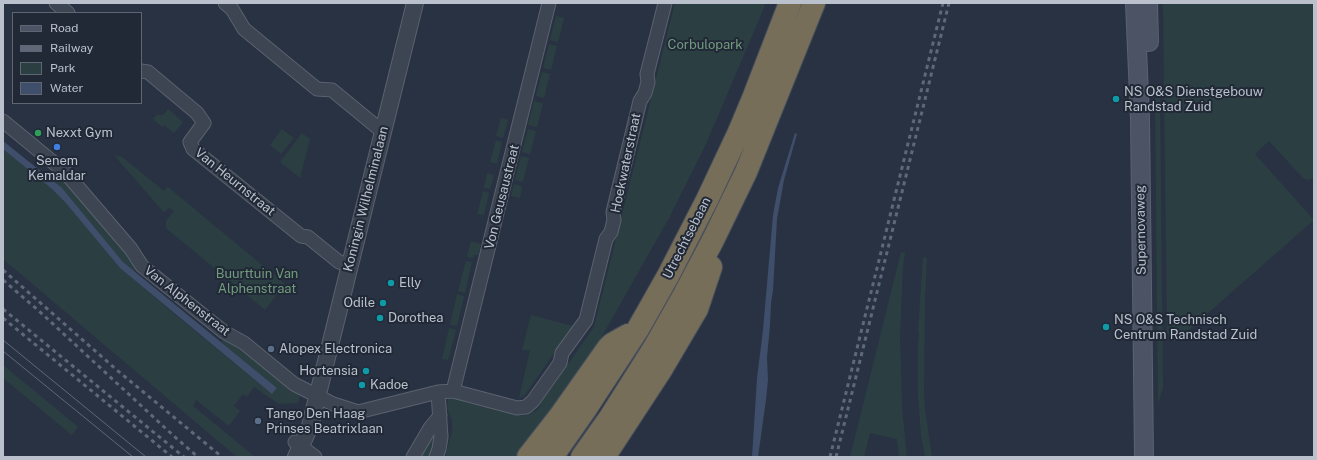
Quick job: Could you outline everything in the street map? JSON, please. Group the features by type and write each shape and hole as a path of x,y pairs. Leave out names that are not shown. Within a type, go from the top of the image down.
{"highway":[{"name":"Utrechtsebaan","path":"552,457 638,329 668,276 721,170 754,96 790,3"},
{"name":"Utrechtsebaan","path":"582,457 632,383 684,295 713,240 746,172 814,3"},
{"path":"604,457 661,370 696,309 746,172"},
{"path":"528,457 560,416 608,348 638,329"}],"main road":[{"name":"Supernovaweg","path":"1135,3 1140,105 1144,457"},
{"name":"Supernovaweg","path":"1148,3 1155,457"}],"street":[{"path":"56,3 67,12"},
{"path":"225,3 232,9 244,29 317,89 332,90 383,132"},
{"name":"Koningin Wilhelminalaan","path":"286,457 298,449 318,396 415,3"},
{"name":"Von Geusaustraat","path":"453,391 549,3"},
{"name":"Hoekwaterstraat","path":"533,401 560,362 562,353 586,320 606,239 612,232 614,220 613,212 640,101 645,93 648,82 647,74 665,3"},
{"name":"Van Heurnstraat","path":"142,71 148,72 197,113 204,123 190,142 193,149 301,236 308,237 339,262 350,265"},
{"name":"Van Alphenstraat","path":"3,121 65,172 131,249 142,266 224,332 244,342 294,384 333,404 358,412 438,392 453,391 517,408 526,407 533,401"},
{"path":"436,457 441,437 438,392"},
{"path":"413,457 430,428 440,416"},
{"path":"298,449 314,457"}],"green space":[{"name":"Corbulopark","path":"675,3 766,3 706,144 669,218 597,345 538,428 515,457 445,457 452,432 452,420 447,408 448,399 452,397 464,400 464,402 515,415 523,416 530,414 537,410 541,405 540,404 594,327"},
{"path":"1163,3 1314,3 1314,177 1309,180 1304,179 1269,141 1255,154 1314,220 1175,342 1167,333"},
{"path":"556,16 564,18 558,42 550,40"},
{"path":"549,44 557,46 551,70 543,68"},
{"path":"542,72 550,74 544,98 536,96"},
{"path":"1155,98 1160,98 1163,388 1158,403"},
{"path":"534,101 543,103 537,127 528,125"},
{"path":"168,109 183,122 174,133 164,125 162,127 153,119 157,115 163,115"},
{"path":"501,118 508,120 503,138 496,136"},
{"path":"282,129 294,138 281,154 270,145"},
{"path":"528,129 536,131 530,154 522,152"},
{"path":"302,133 310,139 300,178 280,162"},
{"path":"496,140 502,142 497,164 490,162"},
{"path":"3,149 52,189 65,202 120,268 272,394 277,388 221,342 225,337 238,343 301,391 298,403 279,404 254,387 247,397 243,394 234,406 240,411 229,426 196,400 193,406 255,457 237,457 3,259"},
{"name":"Buurttuin Van Alphenstraat","path":"114,155 122,157 164,191 168,187 285,284 265,310 166,228 166,221 174,211 169,208 164,212"},
{"path":"521,156 529,158 523,182 515,180"},
{"path":"62,173 138,267 134,271 123,262 62,188 51,180 52,177"},
{"path":"487,173 494,175 490,189 484,188"},
{"path":"514,184 522,186 520,198 511,196"},
{"path":"483,191 489,193 484,215 477,214"},
{"path":"471,241 481,244 478,255 474,255 473,258 467,257"},
{"path":"901,252 905,253 903,265 900,336 902,408 907,457 899,457 897,439 870,433 864,457 850,457"},
{"path":"923,257 927,258 924,393 932,457 925,457 921,435 918,395 918,332"},
{"path":"466,261 472,262 465,293 458,291"},
{"path":"457,294 464,296 457,326 450,325"},
{"path":"531,315 573,326 524,396 519,398 530,350 522,350"},
{"path":"449,328 456,330 448,360 442,359"},
{"path":"3,365 78,427 72,435 3,378"},
{"path":"433,433 435,434 434,442 428,457 419,457"}],"water":[{"path":"795,133 797,134 784,180 777,219 767,357 768,380 766,400 758,457 752,457 757,378 763,330 773,215 778,188"},
{"path":"3,141 62,188 123,262 277,388 272,394 120,268 65,202 52,189 3,149"}],"tram line":[{"path":"3,340 146,457"},
{"path":"3,351 133,457"}],"railway":[{"path":"830,457 943,3"},
{"path":"836,457 949,3"},
{"path":"3,270 118,371 222,457"},
{"path":"3,280 39,311 198,457"},
{"path":"3,309 184,457"},
{"path":"3,318 172,457"}],"place":[{"name":"NS O&S Dienstgebouw Randstad Zuid","path":"1116,99"},
{"name":"Nexxt Gym","path":"38,133"},
{"name":"Senem Kemaldar","path":"57,147"},
{"name":"Elly","path":"391,283"},
{"name":"Odile","path":"383,303"},
{"name":"Dorothea","path":"380,318"},
{"name":"NS O&S Technisch Centrum Randstad Zuid","path":"1106,327"},
{"name":"Alopex Electronica","path":"271,349"},
{"name":"Hortensia","path":"366,371"},
{"name":"Kadoe","path":"362,385"},
{"name":"Tango Den Haag Prinses Beatrixlaan","path":"258,421"}]}
